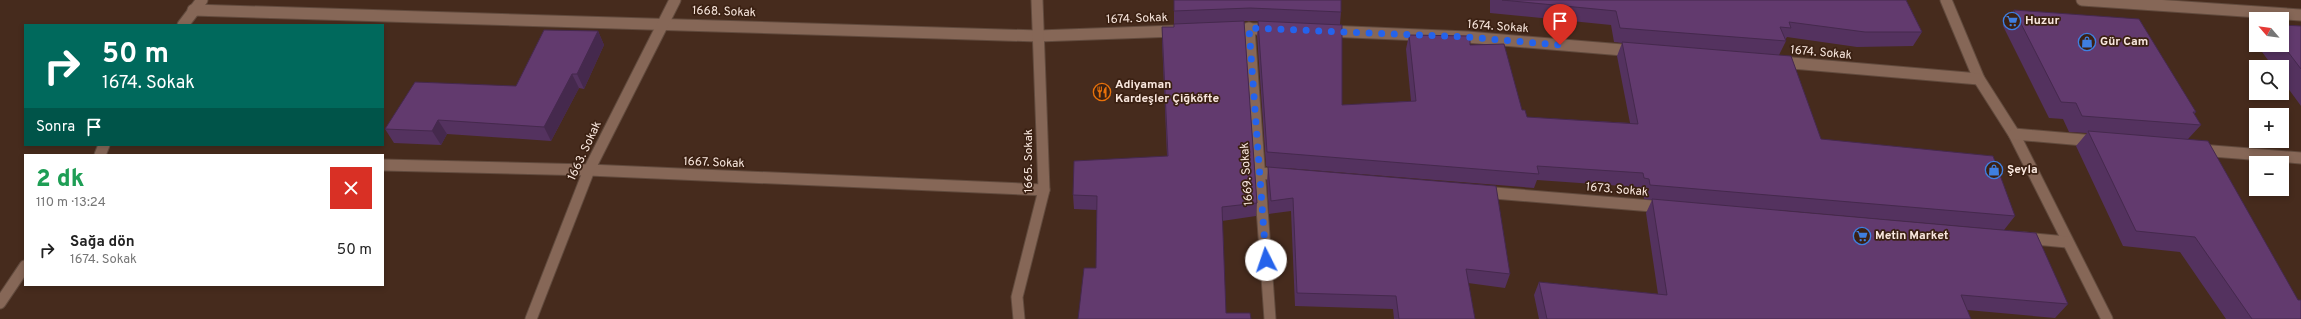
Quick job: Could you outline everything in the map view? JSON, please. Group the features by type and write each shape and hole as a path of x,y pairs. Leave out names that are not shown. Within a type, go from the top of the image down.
{"street":[{"path":"184,24 202,0"},
{"name":"1663. Sokak","path":"530,319 589,170 675,0"},
{"name":"1665. Sokak","path":"1019,319 1017,297 1044,190 1036,0"},
{"path":"1946,0 1979,79 2014,134 2107,319"},
{"path":"2082,0 2301,15"},
{"name":"1668. Sokak","path":"193,10 664,23 1038,36"},
{"name":"1669. Sokak","path":"1249,28 1270,319"},
{"path":"1218,29 1280,29"},
{"name":"1674. Sokak","path":"1038,36 1187,30"},
{"name":"1674. Sokak","path":"1319,31 1467,37 1648,52"},
{"name":"1674. Sokak","path":"1766,61 1979,79"},
{"path":"2014,134 2107,142"},
{"path":"2192,149 2301,158"},
{"name":"1667. Sokak","path":"384,165 589,170 1044,190"},
{"path":"1260,173 1295,176"},
{"name":"1673. Sokak","path":"1470,191 1677,208"},
{"path":"2011,237 2067,242"},
{"path":"0,303 24,267"}],"building":[{"path":"1174,0 1341,0 1341,12 1250,8 1174,11"},
{"path":"1502,0 1906,0 1922,32 1865,32 1789,22 1791,28 1780,27 1786,41 1620,28 1616,11"},
{"path":"2014,10 2139,19 2196,112 2193,112 2201,125 2082,116 2076,103 2061,102"},
{"path":"1244,21 1257,203 1222,207 1226,313 1250,313 1251,319 1078,319 1084,268 1096,268 1097,196 1073,195 1074,161 1168,156 1162,27 1174,27 1174,24"},
{"path":"1258,21 1342,25 1342,105 1416,101 1409,35 1470,36 1470,45 1504,44 1522,110 1525,110 1527,117 1638,124 1622,42 1791,56 1821,139 1993,156 2015,216 1650,185 1649,179 1644,178 1643,173 1537,166 1539,174 1267,152"},
{"path":"2289,25 2301,26 2301,69 2288,52"},
{"path":"544,30 598,31 577,74 572,74 544,127 438,120 432,131 385,129 415,82 516,86"},
{"path":"2088,131 2208,141 2298,300 2301,300 2301,319 2252,319 2195,237 2136,231"},
{"path":"1268,167 1496,186 1510,274 1466,269 1475,319 1399,319 1396,296 1297,293 1293,198 1271,201"},
{"path":"1652,199 2036,233 2068,304 1961,295 1971,319 1547,319 1539,282 1667,295"}],"place":[{"name":"Huzur","path":"2012,21"},
{"name":"Gür Cam","path":"2087,42"},
{"name":"Adiyaman Kardeşler Çiğköfte","path":"1102,92"},
{"name":"Şeyla","path":"1994,170"},
{"name":"Metin Market","path":"1862,236"}],"route":[{"path":"1266,260 1249,28 1467,37 1560,45"}]}
